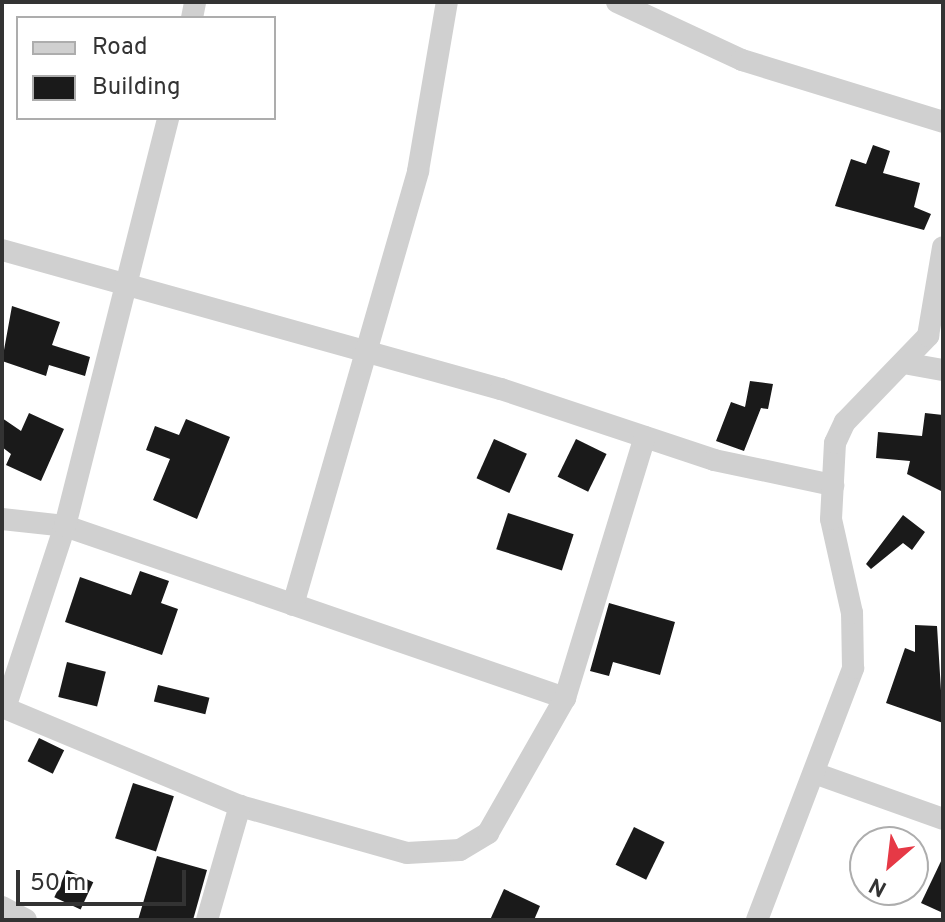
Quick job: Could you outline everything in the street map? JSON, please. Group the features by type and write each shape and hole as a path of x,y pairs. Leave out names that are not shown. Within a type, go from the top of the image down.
{"street":[{"path":"293,605 418,171 447,2"},
{"path":"617,2 742,60 943,122"},
{"path":"168,120 65,526 4,707 240,806 407,853 460,850 488,833 565,698 645,437"},
{"path":"757,920 853,668 833,485 835,443 845,422 909,364 928,336 943,247"},
{"path":"2,250 367,353 645,437 833,485"},
{"path":"909,364 943,370"},
{"path":"2,519 65,526 565,698"},
{"path":"814,773 943,819"},
{"path":"207,920 240,806"},
{"path":"2,907 26,920"}],"building":[{"path":"873,145 890,151 883,173 920,183 914,207 931,214 924,230 835,206 851,159 866,164"},
{"path":"12,306 60,322 52,345 90,357 85,376 49,365 46,376 2,361"},
{"path":"750,381 773,384 768,409 761,408 744,451 716,441 731,402 745,407"},
{"path":"29,413 64,429 41,481 6,465 11,454 2,447 2,418 21,431"},
{"path":"925,413 943,415 943,492 907,474 910,461 876,458 878,432 922,436"},
{"path":"186,419 230,437 197,519 153,500 170,459 146,450 155,426 179,435"},
{"path":"494,439 527,454 509,493 477,478"},
{"path":"576,439 607,454 588,492 558,477"},
{"path":"508,513 574,534 562,570 496,549"},
{"path":"903,515 925,532 912,550 903,543 871,569 866,564"},
{"path":"140,571 169,581 161,603 178,609 162,655 65,622 80,577 131,595"},
{"path":"609,603 675,622 660,675 613,662 609,676 590,671"},
{"path":"915,625 937,626 943,723 886,703 905,648 915,652"},
{"path":"67,662 106,672 97,707 58,697"},
{"path":"158,685 209,698 205,714 154,701"},
{"path":"39,738 64,750 53,774 28,761"},
{"path":"133,783 174,796 156,851 115,838"},
{"path":"634,827 665,842 646,880 616,865"},
{"path":"157,856 207,870 193,920 138,920"},
{"path":"943,857 943,913 928,906 929,886"},
{"path":"67,870 93,882 81,909 54,897"},
{"path":"504,889 540,906 534,920 490,920"}]}
